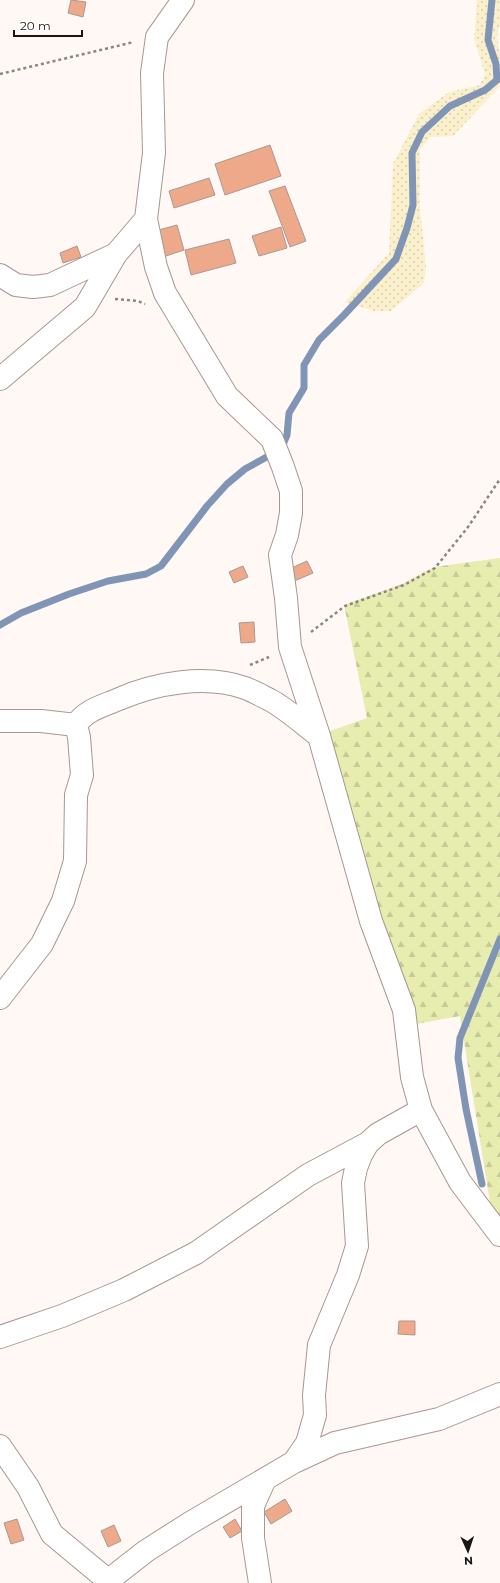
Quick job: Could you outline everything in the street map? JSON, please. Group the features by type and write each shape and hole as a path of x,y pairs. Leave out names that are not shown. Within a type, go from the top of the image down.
{"street":[{"path":"182,0 157,37 152,73 154,153 146,219 156,267 165,293 227,396 272,439 283,467 291,491 291,513 280,555 286,598 290,647 319,736 371,921 404,1010 412,1077 421,1110 460,1182 500,1235"},
{"path":"0,379 85,307 116,254 146,219"},
{"path":"0,275 16,285 33,287 50,285 116,254"},
{"path":"0,998 42,944 63,901 75,861 76,795 82,775 79,737 76,725 80,718 87,713 158,686 213,682 244,688 271,701 319,736"},
{"path":"2,719 76,725"},
{"path":"0,1337 62,1316 124,1290 196,1253 308,1175 368,1143 378,1134 421,1110"},
{"path":"294,1462 307,1442 315,1415 314,1395 320,1345 348,1275 357,1246 353,1183 356,1168 368,1143"},
{"path":"0,1446 28,1487 52,1534 109,1582 146,1551 190,1523 294,1462 335,1443 439,1419 500,1394"},
{"path":"260,1583 252,1538 254,1506 265,1479"}],"path":[{"path":"0,74 157,37"},
{"path":"90,298 138,301 145,304"},
{"path":"248,666 290,647 345,606 404,585 436,568 468,527 500,479"}],"green space":[{"path":"500,558 500,1228 492,1215 460,1016 406,1026 316,736 367,718 344,605 402,584 434,567"}],"sand":[{"path":"477,0 500,0 500,21 497,38 500,54 500,86 453,136 430,137 420,150 420,208 426,267 424,283 391,311 374,311 345,302 389,253 393,164 419,114 449,92 480,85 485,74 474,39"}],"building":[{"path":"71,0 86,2 83,17 68,13"},
{"path":"270,145 281,176 225,195 215,164"},
{"path":"209,178 215,195 174,208 169,191"},
{"path":"285,186 306,241 290,247 269,191"},
{"path":"177,225 184,250 163,257 155,231"},
{"path":"281,227 287,248 259,256 252,236"},
{"path":"229,239 236,263 191,275 185,250"},
{"path":"77,246 81,257 63,263 60,253"},
{"path":"307,561 313,573 292,582 287,570"},
{"path":"243,566 248,577 234,583 229,572"},
{"path":"254,622 255,642 241,643 239,623"},
{"path":"399,1321 415,1321 415,1335 398,1334"},
{"path":"285,1499 292,1511 271,1524 264,1512"},
{"path":"17,1519 24,1540 11,1544 4,1523"},
{"path":"235,1519 242,1531 230,1538 223,1527"},
{"path":"114,1525 121,1541 108,1547 101,1531"}],"waterway":[{"path":"0,625 21,613 69,594 108,581 146,574 161,566 207,506 227,484 245,469 281,449 287,435 289,413 304,388 304,365 319,340 396,259 413,205 412,153 422,132 450,106 485,90 497,80 496,64 488,40 492,0"},
{"path":"482,1184 466,1109 458,1058 460,1038 500,939"}]}
